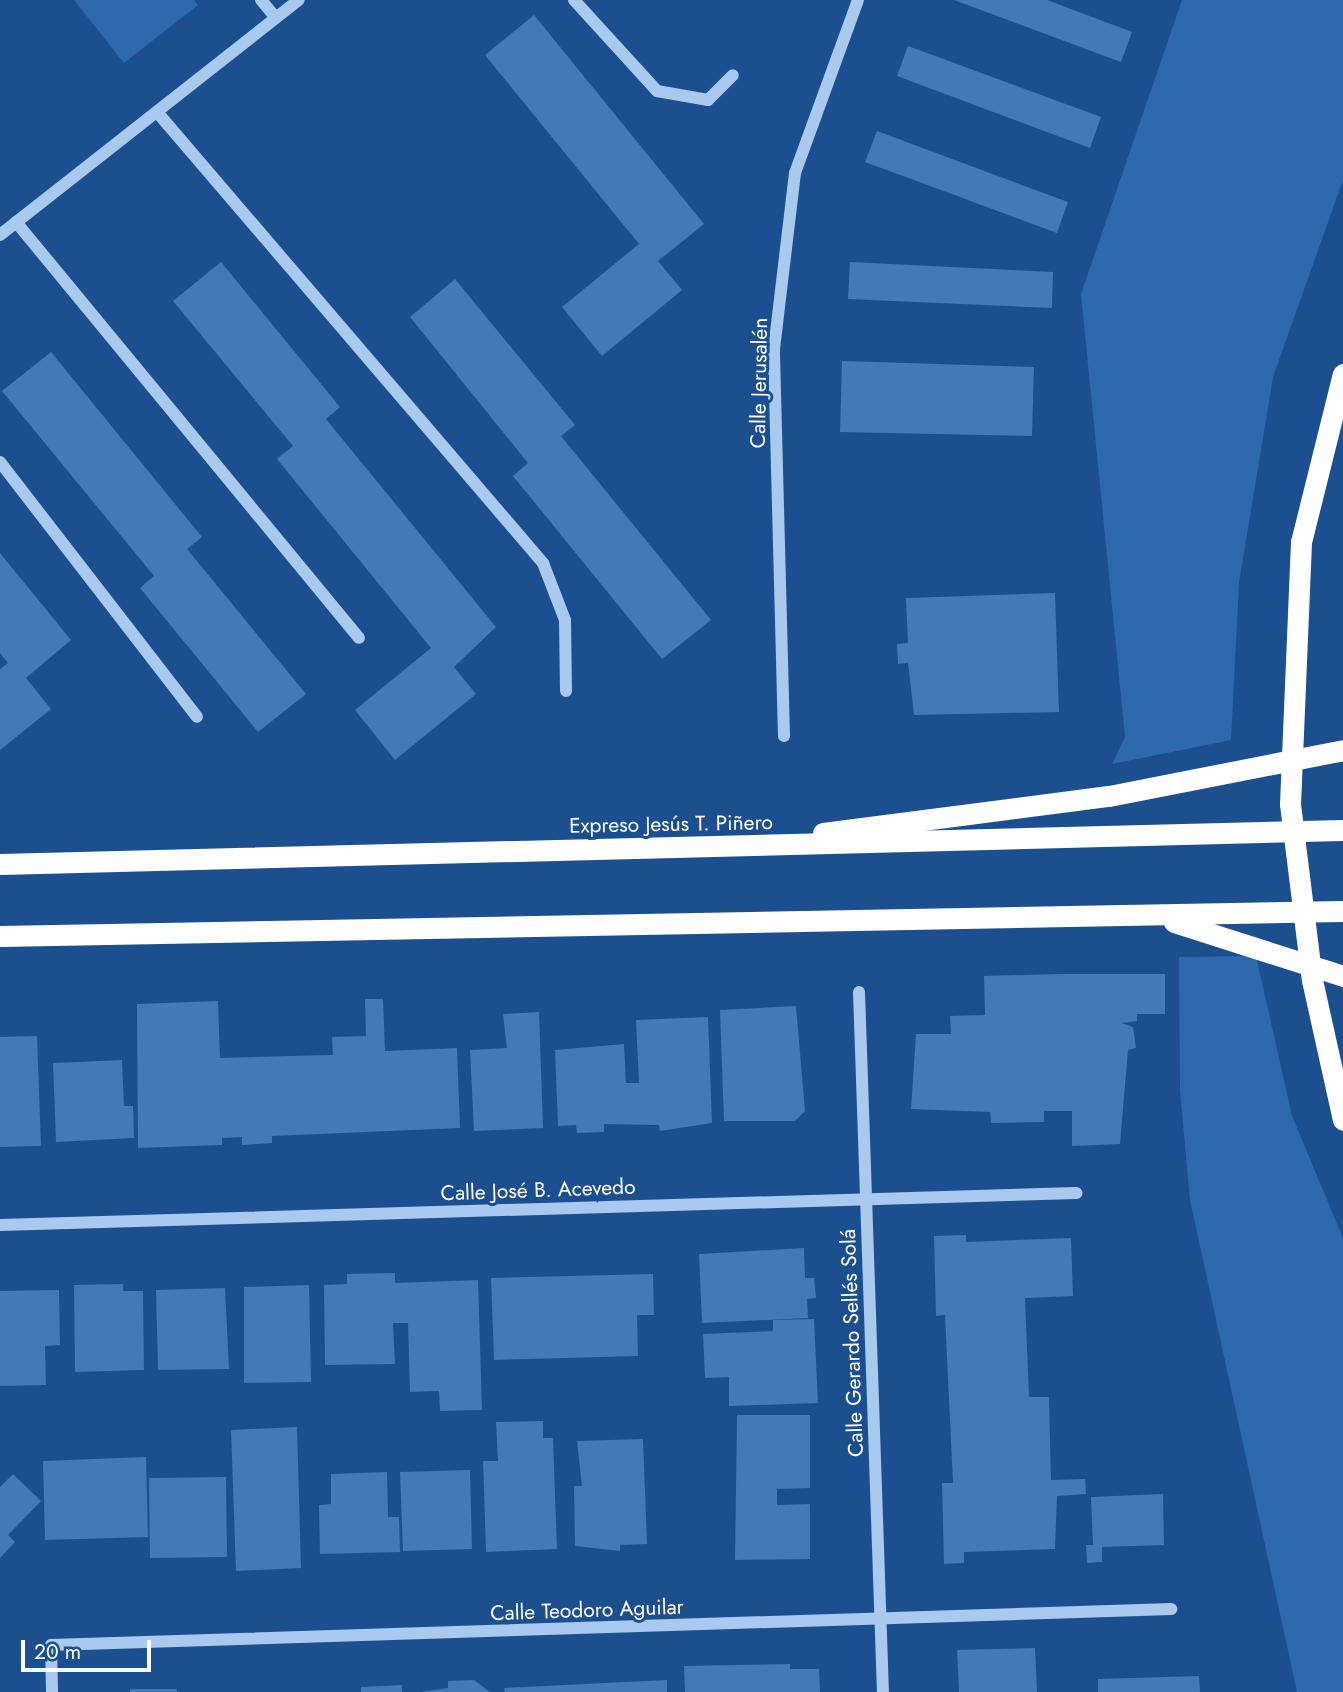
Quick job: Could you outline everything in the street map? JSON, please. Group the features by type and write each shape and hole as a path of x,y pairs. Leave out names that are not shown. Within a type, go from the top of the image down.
{"highway":[{"path":"1343,374 1301,542 1290,804 1312,980 1343,1120"},
{"path":"703,848 1109,796 1343,750"},
{"name":"Expreso Jesús T. Piñero","path":"0,864 1343,830"},
{"path":"0,936 782,917 1155,916 1343,911"},
{"path":"1155,916 1343,976"}],"street":[{"path":"261,0 276,18"},
{"path":"0,235 299,0"},
{"path":"574,0 657,91 708,100 733,75"},
{"name":"Calle Jerusalén","path":"784,736 774,349 795,173 858,0"},
{"path":"157,112 543,563 565,620 566,691"},
{"path":"16,222 359,638"},
{"path":"0,462 197,718"},
{"name":"Calle Gerardo Sellés Solá","path":"859,992 883,1692"},
{"name":"Calle José B. Acevedo","path":"0,1225 1077,1193"},
{"name":"Calle Teodoro Aguilar","path":"52,1692 51,1645 1171,1609"}],"shaded area":[{"path":"74,0 194,0 198,5 124,63"},
{"path":"1182,0 1343,0 1343,180 1273,377 1239,583 1231,740 1112,764 1125,737 1081,294"},
{"path":"1256,956 1292,1116 1343,1238 1343,1692 1297,1692 1190,1200 1180,1091 1179,957"}],"building":[{"path":"954,0 1047,0 1132,32 1121,62"},
{"path":"534,15 704,224 658,261 682,290 602,356 562,307 639,244 485,55"},
{"path":"908,46 1101,117 1090,148 897,76"},
{"path":"877,131 1068,202 1057,233 865,162"},
{"path":"221,262 340,407 326,419 496,627 454,667 476,694 395,760 355,710 431,648 277,459 293,446 173,301"},
{"path":"850,262 1053,272 1052,308 848,299"},
{"path":"455,279 575,425 561,436 711,620 662,659 513,476 528,463 410,317"},
{"path":"51,352 202,537 187,549 306,694 258,732 140,588 154,576 2,391"},
{"path":"842,361 1034,367 1032,436 840,432"},
{"path":"0,553 71,640 26,678 51,709 0,750 0,669 8,663 0,653"},
{"path":"1055,593 1059,712 914,715 908,663 898,664 897,644 908,643 906,598"},
{"path":"1165,974 1165,1014 1137,1014 1137,1021 1122,1023 1133,1027 1136,1048 1128,1050 1120,1144 1072,1146 1072,1111 1044,1111 1044,1122 991,1123 990,1112 911,1109 916,1034 951,1034 950,1016 985,1015 984,976"},
{"path":"365,999 383,999 385,1051 457,1048 460,1128 272,1136 272,1143 242,1145 242,1137 222,1138 222,1145 138,1148 137,1004 218,1001 220,1058 333,1055 332,1037 366,1036"},
{"path":"796,1006 805,1111 795,1121 724,1121 720,1010"},
{"path":"539,1012 543,1128 474,1131 470,1050 507,1048 503,1014"},
{"path":"708,1017 712,1123 660,1131 659,1125 604,1124 604,1132 577,1133 576,1125 558,1126 555,1050 624,1044 626,1083 639,1083 636,1020"},
{"path":"37,1036 41,1146 0,1147 0,1037"},
{"path":"122,1060 124,1106 133,1106 134,1138 56,1142 53,1063"},
{"path":"966,1235 966,1242 1071,1238 1073,1296 1025,1298 1029,1397 1049,1397 1051,1480 1085,1479 1086,1494 1057,1496 1055,1549 964,1552 964,1563 944,1564 942,1483 953,1483 945,1315 936,1316 934,1236"},
{"path":"804,1248 805,1278 814,1278 816,1298 807,1299 808,1318 702,1323 699,1254"},
{"path":"395,1273 395,1283 478,1280 482,1410 440,1411 439,1391 410,1392 408,1323 393,1323 395,1364 325,1365 324,1285 347,1284 347,1274"},
{"path":"653,1274 654,1315 637,1315 638,1356 494,1360 491,1278"},
{"path":"123,1284 123,1291 143,1291 144,1370 75,1372 74,1285"},
{"path":"309,1285 311,1382 244,1383 244,1287"},
{"path":"225,1288 229,1369 158,1370 156,1290"},
{"path":"59,1290 60,1345 45,1346 46,1385 0,1386 0,1291"},
{"path":"814,1319 818,1403 729,1406 729,1377 705,1378 703,1334 773,1331 773,1320"},
{"path":"737,1415 810,1415 810,1488 777,1489 777,1505 810,1504 810,1559 735,1560"},
{"path":"543,1421 543,1438 553,1438 557,1549 486,1552 483,1461 498,1461 496,1422"},
{"path":"297,1427 301,1568 236,1571 231,1430"},
{"path":"643,1439 647,1544 620,1545 620,1551 575,1546 574,1486 582,1486 577,1441"},
{"path":"146,1457 148,1537 45,1540 43,1461"},
{"path":"470,1470 472,1549 403,1551 400,1472"},
{"path":"387,1472 388,1517 399,1517 400,1552 320,1554 319,1505 331,1504 331,1474"},
{"path":"13,1474 41,1501 8,1535 15,1542 0,1558 0,1487"},
{"path":"226,1477 227,1557 150,1558 149,1478"},
{"path":"1163,1494 1164,1545 1102,1547 1102,1562 1087,1563 1086,1545 1093,1545 1091,1497"},
{"path":"1035,1648 1037,1692 959,1692 957,1650"},
{"path":"790,1664 790,1669 819,1669 820,1692 685,1692 684,1666"},
{"path":"1199,1676 1200,1692 1098,1692 1098,1679"},
{"path":"474,1680 490,1692 421,1692 448,1688 448,1681"},
{"path":"667,1680 667,1692 505,1692 504,1688"},
{"path":"402,1685 402,1692 361,1692 361,1687"},
{"path":"130,1689 177,1689 177,1692 130,1692"}]}
